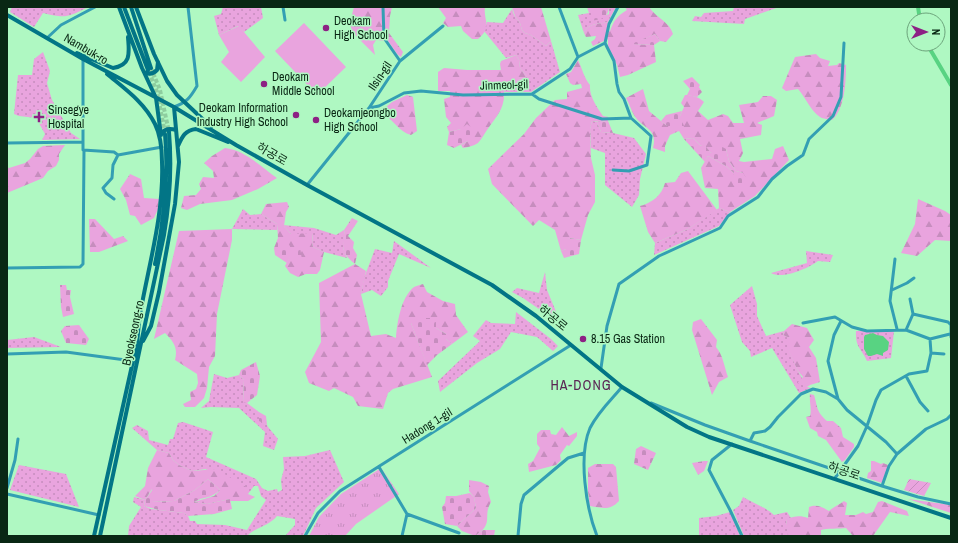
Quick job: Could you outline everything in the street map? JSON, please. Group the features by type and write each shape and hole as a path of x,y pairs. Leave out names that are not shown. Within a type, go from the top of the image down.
{"main road":[{"path":"119,7 128,33 148,70"},
{"path":"124,7 148,70 147,74 153,74 157,70 158,62"},
{"path":"131,7 165,134"},
{"path":"136,7 154,54 167,81 184,103 219,134"},
{"name":"Nambuk-ro","path":"7,15 82,59 156,98"},
{"path":"69,50 113,68 118,67 127,60 129,54 128,33"},
{"path":"97,67 134,96 148,112 155,125 162,147"},
{"name":"하공로","path":"156,98 174,106 307,186 492,285 536,316 622,386 687,427 732,444 951,518"},
{"path":"140,347 150,326 159,292 175,204 179,162 174,106"},
{"path":"136,356 141,311 161,204 163,182 162,147 165,134 163,131 168,128 176,130"},
{"path":"178,147 186,132 196,130 236,144"},
{"name":"Byeokseong-ro","path":"100,536 164,235 171,171 165,134"},
{"name":"Byeokseong-ro","path":"94,536 133,361 136,356 163,226 167,189 167,154 165,134"}],"street":[{"path":"47,38 61,25 95,7"},
{"path":"174,106 184,103 197,86 188,7"},
{"path":"283,7 286,20"},
{"name":"Ilsin-gil","path":"307,186 369,108 400,61 384,38 383,7"},
{"path":"559,7 578,57 605,42"},
{"path":"613,170 629,171 647,165 651,136 631,118 624,99 619,92 614,61 605,42 609,24 618,7"},
{"path":"400,61 443,26"},
{"path":"601,368 606,326 619,284 659,256 720,228 728,216 758,197 772,179 803,155 809,138 833,116 841,97 844,43"},
{"name":"Jinmeol-gil","path":"369,108 379,106 404,93 421,91 463,95 532,94 570,69 578,57"},
{"path":"7,268 80,267 84,264 82,59"},
{"path":"532,94 538,99 602,120 631,118"},
{"path":"7,143 83,142"},
{"path":"84,150 114,152 118,155 162,147"},
{"path":"114,199 106,193 103,188 112,178 113,165 118,155"},
{"path":"895,259 890,301 897,329"},
{"path":"892,290 914,278"},
{"path":"906,330 913,314 910,299"},
{"path":"913,314 950,325"},
{"path":"803,322 835,317 852,327 867,331 897,329 906,330 930,339 951,335 951,318"},
{"path":"838,400 828,361 834,335 841,321"},
{"path":"835,478 858,446 881,390 906,376 927,371 931,353 930,339"},
{"name":"Hadong 1-gil","path":"305,536 318,514 340,491 571,345"},
{"path":"7,354 66,352 133,361"},
{"path":"931,353 944,354"},
{"path":"906,376 920,402 928,411"},
{"path":"597,536 587,505 584,453 590,429 598,414 622,386"},
{"path":"750,441 754,433 764,431 774,424 778,417 801,394 813,389 826,392 838,400 847,410 886,442 897,454"},
{"path":"647,402 705,425 882,486 918,497 951,504"},
{"path":"882,486 889,466 897,454 926,429 947,419 951,415"},
{"path":"7,488 15,460 18,439"},
{"path":"732,444 712,460 709,470 742,536"},
{"path":"518,536 521,504 524,495 568,458 584,453"},
{"path":"379,467 407,514 460,532"},
{"path":"7,494 99,515"},
{"path":"402,536 407,514"}],"green space":[{"path":"12,7 86,8 74,14 65,16 56,16 43,13 34,27 10,12"},
{"path":"223,7 261,7 263,18 244,32 238,26 219,35 214,16 221,14"},
{"path":"354,7 392,7 389,33 403,52 401,57 397,54 388,41 376,40 373,45 375,55 352,32 350,22"},
{"path":"438,7 485,7 486,27 483,35 478,39 472,39 463,31 461,26 448,27 443,23 446,18"},
{"path":"512,7 541,7 551,41 546,46 522,30"},
{"path":"587,7 593,7 595,20 609,14 609,7 616,7 608,22 588,27 584,33 578,15 589,13"},
{"path":"593,7 609,7 606,16 598,20 591,21"},
{"path":"625,7 649,7 669,26 673,34 666,42 660,41 655,34 633,44 654,45 656,62 628,75 620,77 617,65 608,46 608,39 593,46 591,42 596,36 586,37 584,33 588,27 608,22 607,30 610,31 616,19 627,10"},
{"path":"734,7 779,7 745,19 744,24 692,21 695,16 701,17 704,13 733,11"},
{"path":"512,9 514,15 520,23 522,30 525,33 531,35 546,46 551,41 560,72 531,92 504,92 518,80 527,77 520,68 519,60 516,55 506,58 484,31 487,22 503,23"},
{"path":"304,23 346,67 317,95 275,51"},
{"path":"239,26 265,57 241,82 221,62 229,52 219,35"},
{"path":"655,34 660,41 654,45 631,44"},
{"path":"43,52 50,71 47,83 52,100 71,133 80,139 42,140 45,134 36,118 14,114 18,75 32,75 34,59"},
{"path":"816,54 820,58 830,61 828,66 837,65 839,63 846,65 845,87 842,102 840,109 832,120 821,118 798,89 786,91 782,88 795,57"},
{"path":"516,55 519,60 520,68 527,77 518,80 504,92 503,103 499,112 478,143 473,146 463,148 461,145 468,141 461,129 449,132 447,127 451,123 446,117 444,99 450,97 450,91 438,91 438,72 444,68 501,70 501,61"},
{"path":"578,60 590,85 594,101 603,116 608,117 608,121 592,121 590,129 591,158 595,175 595,202 588,215 581,240 569,238 566,249 561,251 555,230 539,220 533,226 492,184 488,169 524,134 536,118 555,100 567,99 567,92 582,88 581,84 573,85 570,83 566,74 571,72"},
{"path":"692,77 700,85 699,87 702,92 697,97 687,95 690,89 683,81"},
{"path":"643,89 649,111 667,126 680,116 684,107 681,103 685,95 690,95 704,102 698,111 708,120 723,114 728,116 733,123 744,123 739,105 758,102 763,96 771,96 777,100 774,116 757,123 762,125 761,135 740,139 743,153 739,161 744,162 772,159 775,149 783,146 789,160 755,196 730,212 719,208 718,189 705,188 701,168 708,156 726,166 734,173 743,173 736,171 729,161 726,149 711,153 703,144 701,146 693,138 684,139 679,131 670,135 665,146 665,152 653,148 654,141 652,132 641,124 633,113 626,98"},
{"path":"407,95 413,97 417,131 411,135 400,129 384,115 385,108 392,102"},
{"path":"682,111 680,116 684,126 667,126 661,121 666,115"},
{"path":"592,121 597,122 601,132 634,138 646,154 640,179 639,195 632,207 605,185 605,153 591,148 590,129"},
{"path":"608,121 613,133 601,132 597,122"},
{"path":"467,124 472,128 472,136 468,141 454,148 447,145 449,132 461,129"},
{"path":"693,138 701,146 703,143 711,153 717,144 726,149 729,161 736,171 743,173 747,179 741,186 733,185 734,173 726,166 708,156 705,162 684,139"},
{"path":"65,145 59,154 59,160 56,166 48,171 43,178 7,193 7,167 9,168 25,163 38,149 43,146"},
{"path":"225,148 232,149 246,155 277,178 258,189 232,200 200,204 187,210 181,208 184,196 196,195 201,189 199,184 203,177 214,178 213,171 204,163"},
{"path":"688,171 717,210 688,229 655,243 648,232 640,206 649,203 656,198 662,191 665,183 675,182 681,173"},
{"path":"130,174 141,179 144,198 159,199 158,209 154,218 141,225 135,216 130,215 126,200 120,189"},
{"path":"918,199 951,215 951,241 935,240 917,256 901,253 915,224"},
{"path":"287,202 289,207 286,212 284,226 291,234 313,233 313,247 324,252 320,270 317,274 306,274 298,277 290,273 285,266 291,253 289,246 287,243 278,238 277,224 261,214 266,204"},
{"path":"719,208 730,212 719,226 654,255 655,243 688,229"},
{"path":"243,209 250,215 261,214 277,224 277,230 232,229"},
{"path":"352,218 358,221 348,236 354,242 353,248 357,255 355,264 345,254 343,249 345,235 344,230"},
{"path":"89,219 95,219 114,239 123,236 128,241 99,252 90,252"},
{"path":"283,225 314,228 336,235 344,230 345,235 343,248 347,258 324,252 313,247 313,234 291,234"},
{"path":"232,229 232,240 217,314 215,356 209,367 207,388 204,398 195,407 185,407 183,404 191,400 190,392 196,389 198,383 197,374 175,360 176,349 171,339 165,333 154,339 179,231"},
{"path":"278,238 287,241 291,248 300,247 302,260 290,257 287,263 275,255 274,248"},
{"path":"569,238 581,240 579,254 564,258 561,251 566,249 566,242"},
{"path":"394,241 431,268 399,254 388,281 388,287 381,296 372,290 361,294 364,278 375,249 392,253"},
{"path":"806,251 833,255 830,262 818,261 808,267 788,274 776,275 771,273 807,263"},
{"path":"355,264 366,271 361,294 371,336 386,334 396,338 400,311 406,297 414,287 423,284 427,292 443,301 455,304 456,315 468,332 452,344 446,339 446,334 436,328 411,323 432,377 393,389 388,393 383,409 358,406 353,397 334,388 329,391 309,383 305,372 321,342 319,283"},
{"path":"545,272 547,290 557,314 552,318 512,292 517,288 539,293"},
{"path":"60,285 66,285 67,290 71,290 70,297 74,314 63,317"},
{"path":"752,286 757,304 757,316 766,336 784,331 783,335 791,338 788,348 807,387 811,388 799,393 772,348 751,357 750,351 742,342 730,305"},
{"path":"516,312 558,346 553,351 537,337 511,332 500,349 477,363 440,392 438,381 480,341 473,336 486,320 491,323 515,324"},
{"path":"415,318 436,318 436,328 446,334 446,339 452,344 437,355 427,365 411,323"},
{"path":"701,319 717,340 716,347 722,357 728,377 719,382 712,395 692,330 693,322"},
{"path":"792,324 807,328 814,340 809,347 816,358 820,382 807,387 797,383 803,377 798,371 787,347 790,338 783,335 784,331"},
{"path":"79,325 89,339 86,345 66,343 61,331 65,326"},
{"path":"856,331 894,331 891,358 867,361 857,344"},
{"path":"34,337 61,347 7,348 7,340"},
{"path":"256,362 260,376 257,395 247,403 243,402 244,380 239,375 241,370"},
{"path":"214,374 227,378 239,375 244,380 243,401 259,412 260,421 267,425 278,439 274,450 263,446 265,432 239,408 201,408 209,401"},
{"path":"810,394 814,395 818,409 823,418 827,421 833,421 841,428 843,437 854,444 854,447 842,462 826,440 818,436 817,432 810,428 806,417 810,416 811,414"},
{"path":"259,412 266,416 267,425 259,421"},
{"path":"183,422 213,432 206,457 256,479 262,488 268,491 277,489 278,492 282,490 281,480 284,469 283,457 305,456 330,450 344,482 316,508 303,536 285,536 295,525 295,519 277,516 247,536 128,536 129,526 141,507 133,502 134,497 145,500 144,506 151,509 184,513 188,516 190,521 195,521 197,524 225,525 247,530 266,500 261,496 258,486 254,486 248,494 206,469 192,471 179,465 173,460 169,453 157,450 132,428 137,425 148,431 149,440 168,445 170,439 173,439 178,423"},
{"path":"562,427 569,436 577,432 577,436 569,446 567,445 560,455 561,460 556,465 529,472 528,464 533,461 540,448 537,444 537,434 541,430 550,430 551,434 556,435"},
{"path":"641,446 656,453 648,470 634,464 636,449"},
{"path":"157,450 169,453 173,460 179,465 192,471 216,469 246,487 248,494 255,497 248,501 230,501 230,499 207,504 194,502 214,496 220,490 208,479 195,490 174,501 151,502 152,489 145,500 135,496 145,486 148,468"},
{"path":"708,461 704,471 698,475 692,463"},
{"path":"871,461 888,465 882,483 867,478 868,473 871,471"},
{"path":"595,464 613,464 616,467 619,501 609,508 590,506 588,492 588,468"},
{"path":"19,465 66,474 79,507 10,490"},
{"path":"381,468 399,494 356,524 345,536 309,536 319,517 341,494"},
{"path":"208,479 220,490 214,495 194,502 207,504 230,499 232,509 214,514 188,516 184,513 159,510 144,506 145,500 153,489 152,502 174,501 195,490"},
{"path":"909,479 931,483 924,496 904,490"},
{"path":"469,480 481,482 489,486 488,492 491,502 485,527 475,536 462,531 457,526 476,508 474,497 469,491"},
{"path":"470,493 474,497 476,508 457,526 445,524 442,507 445,503 446,496 456,496"},
{"path":"743,497 774,515 787,512 791,518 786,520 789,536 744,536 733,510 739,506"},
{"path":"908,499 951,505 951,513"},
{"path":"844,501 847,503 845,515 856,515 863,512 866,514 873,512 878,502 882,501 907,511 909,516 890,512 873,536 853,536 846,528 821,530 821,536 788,536 786,519 797,516 808,518 809,507 822,507 829,511"},
{"path":"730,512 740,536 699,536 699,518 716,516"},
{"path":"483,530 495,530 494,536 475,536"}],"shaded area":[{"path":"873,333 883,336 889,342 888,350 883,353 883,356 877,354 868,356 864,349 865,335"}],"waterway":[{"path":"918,7 919,12"},
{"path":"932,52 951,85"}],"tunnel":[{"path":"151,68 160,90 169,132"},
{"path":"149,72 157,92 165,133"}],"place":[{"name":"Deokam High School","path":"326,28"},
{"name":"Deokam Middle School","path":"264,84"},
{"name":"Deokam Information Industry High School","path":"296,115"},
{"name":"Sinsegye Hospital","path":"39,117"},
{"name":"Deokamjeongbo High School","path":"316,120"},
{"name":"8.15 Gas Station","path":"583,339"}],"district":[{"name":"HA-DONG","path":"581,385"}]}
